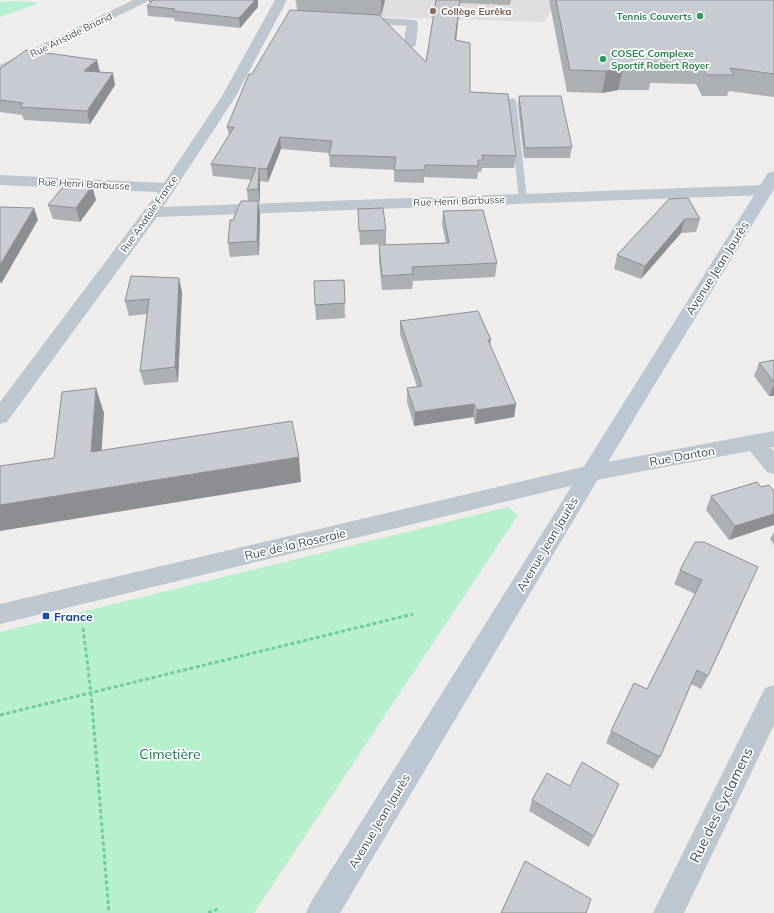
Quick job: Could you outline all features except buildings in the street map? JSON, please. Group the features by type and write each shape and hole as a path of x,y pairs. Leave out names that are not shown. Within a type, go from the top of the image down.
{"main road":[{"name":"Avenue Jean Jaurès","path":"322,913 590,473 770,183"}],"street":[{"name":"Rue Aristide Briand","path":"0,70 142,0"},
{"name":"Rue Anatole France","path":"0,417 169,188 282,15 281,0"},
{"path":"343,19 412,23 410,44"},
{"name":"Rue Henri Barbusse","path":"0,180 169,188"},
{"name":"Rue Henri Barbusse","path":"152,212 523,198 770,183"},
{"path":"765,441 774,466"},
{"name":"Rue Danton","path":"590,473 765,441"},
{"name":"Rue de la Roseraie","path":"0,614 590,473"},
{"name":"Rue des Cyclamens","path":"668,913 774,697"}],"lane":[{"path":"512,100 523,198"}],"path":[{"path":"0,715 413,614"},
{"path":"83,628 91,692 109,913"},
{"path":"208,913 218,910"}],"shaded area":[{"name":"Collège Eurêka","path":"294,0 562,0 557,2 544,22 321,15 298,9"}],"green space":[{"path":"24,1 39,3 0,17 0,2"},
{"name":"Cimetière","path":"508,507 518,515 254,913 0,913 0,632"}],"place":[{"name":"Collège Eurêka","path":"433,11"},
{"name":"Tennis Couverts","path":"700,16"},
{"name":"COSEC Complexe Sportif Robert Royer","path":"603,59"},
{"name":"France","path":"46,616"}]}
